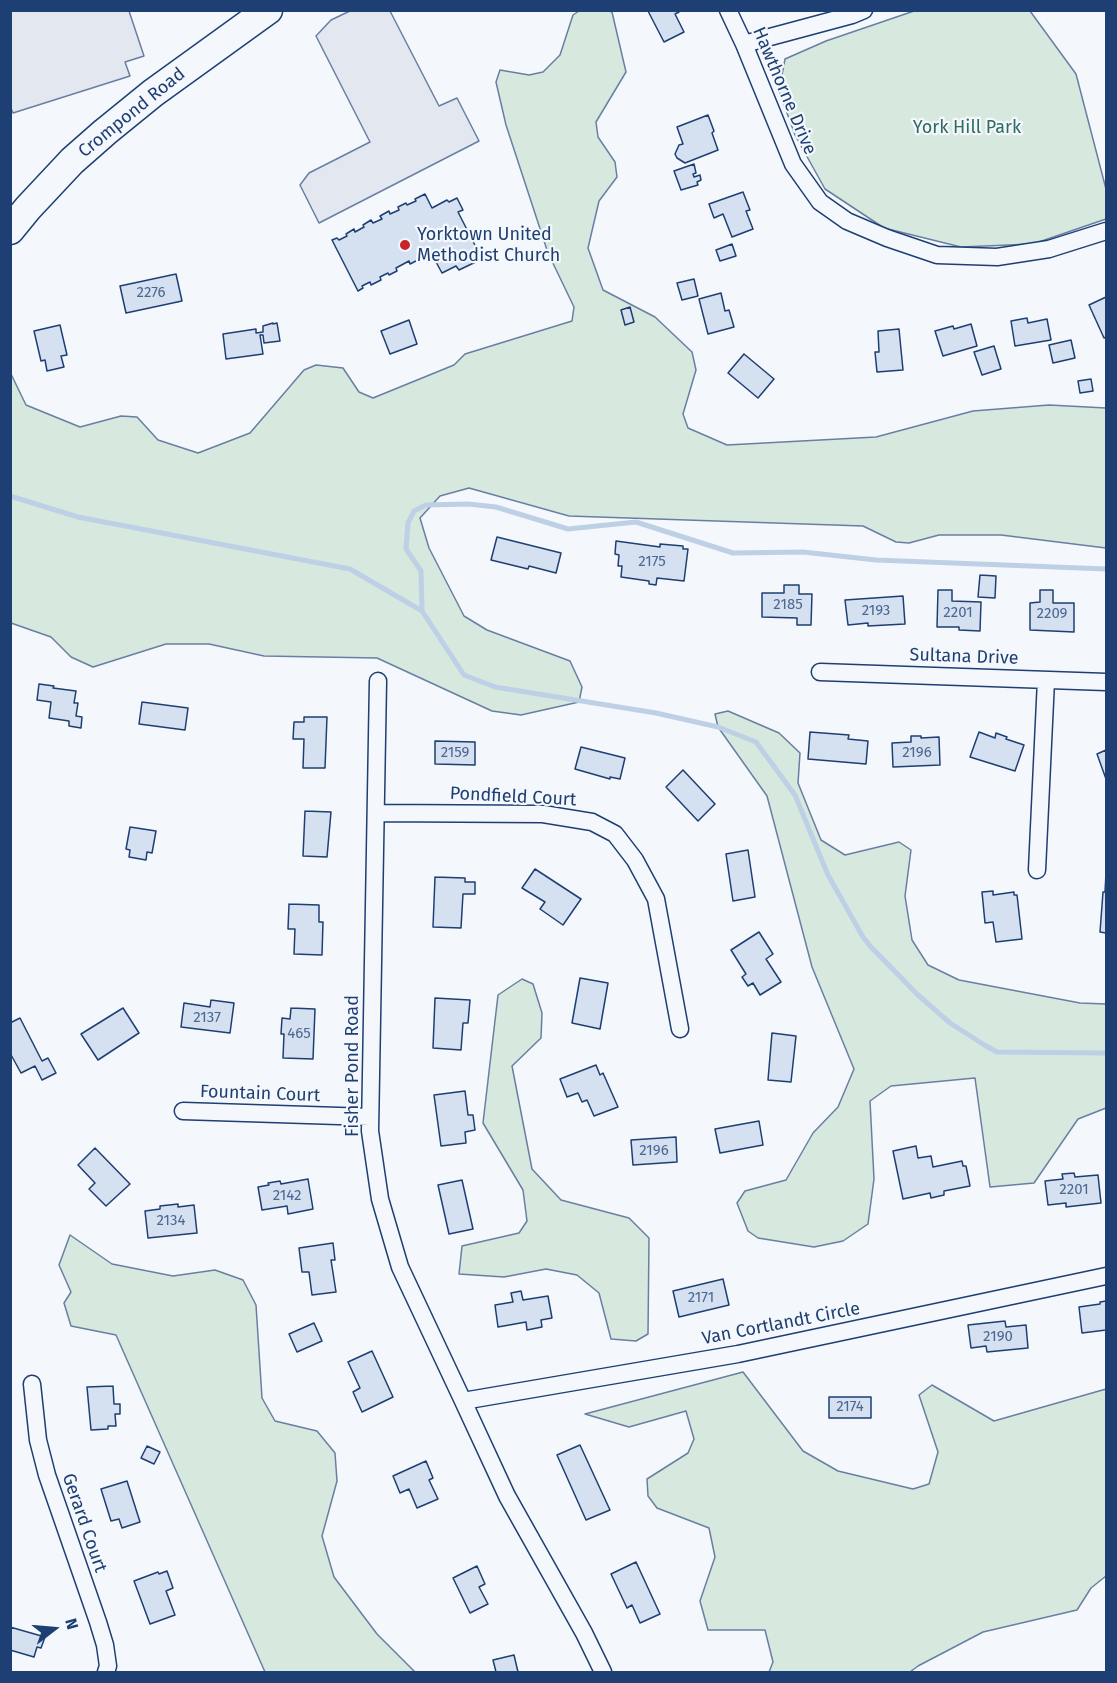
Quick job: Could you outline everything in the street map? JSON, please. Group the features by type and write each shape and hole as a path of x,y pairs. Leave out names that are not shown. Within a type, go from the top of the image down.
{"highway":[{"name":"Crompond Road","path":"10,230 72,161 105,132 153,93 268,10"}],"street":[{"name":"Hawthorne Drive","path":"728,10 793,164 820,202 847,221 937,255 997,257 1049,249 1107,231"},
{"path":"744,44 864,10"},
{"name":"Sultana Drive","path":"820,672 1107,682"},
{"path":"1037,870 1046,680"},
{"name":"Fisher Pond Road","path":"378,681 370,1131 380,1198 400,1267 462,1401 507,1496 584,1633 603,1672"},
{"name":"Pondfield Court","path":"375,813 543,814 592,822 615,834 635,860 656,899 680,1029"},
{"name":"Fountain Court","path":"183,1111 370,1117"},
{"name":"Van Cortlandt Circle","path":"462,1401 738,1354 1107,1276"},
{"name":"Gerard Court","path":"32,1384 38,1440 46,1475 98,1622 105,1645 108,1666 106,1672"}],"green space":[{"path":"579,11 612,12 626,72 596,122 598,137 615,162 617,177 599,201 588,248 603,290 655,317 692,352 696,370 683,414 688,428 727,445 876,437 973,411 1049,405 1106,408 1106,548 1001,535 939,535 909,543 896,542 863,526 569,516 469,488 440,496 420,518 429,548 464,616 487,630 570,661 582,687 579,702 521,715 492,711 377,658 264,656 209,644 166,644 93,667 71,657 51,637 11,623 10,372 26,405 80,427 121,416 137,417 158,440 198,453 250,433 304,370 316,365 343,368 359,392 373,398 454,365 465,354 572,321 574,307 548,253 506,125 496,82 500,70 529,75 543,72 560,55 573,15"},
{"name":"York Hill Park","path":"914,11 1030,11 1076,74 1106,189 1106,219 1033,244 961,247 884,228 825,189 795,135 779,91 785,59 826,41"},
{"path":"728,711 779,733 800,753 798,783 821,840 845,855 899,842 911,850 905,896 912,940 928,965 959,980 1080,1003 1106,1004 1106,1108 1078,1119 1034,1183 990,1187 975,1078 891,1086 870,1101 874,1179 868,1224 843,1241 814,1247 758,1238 748,1231 737,1203 745,1191 786,1180 813,1133 838,1107 854,1069 812,967 767,796 718,727 715,714"},
{"path":"522,979 533,984 542,1013 541,1038 512,1066 532,1169 561,1200 629,1218 649,1238 648,1334 636,1341 611,1339 599,1293 577,1275 546,1269 504,1277 459,1274 462,1246 519,1233 527,1221 523,1190 483,1123 498,995"},
{"path":"70,1235 112,1264 173,1276 215,1270 243,1280 256,1305 262,1398 275,1421 317,1431 335,1453 337,1481 322,1536 334,1577 377,1634 415,1672 265,1672 116,1335 71,1326 64,1303 71,1292 59,1265"},
{"path":"743,1372 803,1451 838,1471 913,1489 929,1484 938,1452 919,1395 932,1385 994,1421 1106,1389 1106,1576 1091,1588 1077,1610 983,1632 910,1672 769,1672 773,1662 765,1630 708,1630 700,1601 715,1557 709,1528 657,1508 648,1496 647,1479 688,1453 694,1439 686,1411 629,1427 585,1414"}],"shaded area":[{"path":"10,11 129,11 144,56 125,62 130,76 13,113 10,106"},
{"path":"350,11 390,11 439,106 457,98 479,141 319,223 300,185 309,173 370,142 316,36 331,20"}],"building":[{"path":"678,10 679,12 675,14 684,32 664,42 648,11"},
{"path":"708,115 718,150 685,163 675,154 679,145 683,144 677,127"},
{"path":"694,164 696,173 693,174 694,177 700,175 701,180 697,182 698,185 681,190 674,171"},
{"path":"743,192 750,210 746,211 753,229 732,237 723,214 714,218 709,204"},
{"name":"Yorktown United Methodist Church","path":"425,194 432,208 447,200 449,202 457,198 463,210 458,212 482,259 459,270 456,266 442,273 430,251 426,253 428,255 410,264 409,261 396,268 397,271 380,277 381,280 371,285 370,282 362,286 363,288 358,291 332,240 337,238 339,240 347,236 346,234 354,229 355,232 371,220 373,223 382,219 380,216 389,211 390,214 399,210 398,207 416,201 415,199"},
{"path":"732,244 736,256 720,261 716,250"},
{"path":"176,274 182,301 126,313 120,286"},
{"path":"694,279 698,296 682,300 677,283"},
{"path":"721,293 725,311 729,310 734,327 708,334 699,299"},
{"path":"1106,297 1106,337 1104,338 1089,305"},
{"path":"630,307 634,322 625,325 621,310"},
{"path":"1027,318 1028,323 1047,319 1051,340 1015,346 1011,321"},
{"path":"409,320 417,344 390,354 381,331"},
{"path":"277,323 280,341 264,343 263,335 260,335 263,354 226,359 223,334 256,329 256,333 263,332 263,326"},
{"path":"971,324 977,346 943,356 935,331"},
{"path":"60,325 67,355 61,356 64,367 47,371 45,360 41,361 34,331"},
{"path":"899,329 903,370 877,372 875,352 879,352 878,331"},
{"path":"1071,340 1075,358 1053,363 1049,345"},
{"path":"994,346 1001,369 982,375 974,352"},
{"path":"744,354 774,379 758,398 728,373"},
{"path":"1091,379 1093,391 1080,393 1078,381"},
{"path":"497,537 561,553 556,573 491,560"},
{"path":"616,541 660,547 660,544 683,546 683,549 688,549 684,581 657,578 656,585 649,584 649,581 621,577 622,566 618,566 619,555 615,554"},
{"path":"980,575 996,576 995,598 978,597"},
{"path":"784,585 799,585 799,594 812,594 811,625 797,625 797,618 762,617 762,593 784,593"},
{"path":"938,590 952,590 952,601 981,602 980,631 959,630 959,627 937,627"},
{"path":"1040,590 1053,590 1053,603 1074,603 1074,632 1030,630 1030,603 1040,602"},
{"path":"903,596 905,624 848,625 845,600"},
{"path":"39,684 76,691 74,703 78,703 76,716 82,717 81,728 69,726 69,721 49,718 51,702 37,700"},
{"path":"142,702 188,708 185,730 139,724"},
{"path":"304,717 327,717 325,768 303,768 304,739 293,739 294,722 304,722"},
{"path":"810,732 849,735 848,739 868,741 866,764 808,759"},
{"path":"979,732 995,738 996,733 1024,745 1015,771 970,757"},
{"path":"911,736 939,737 940,765 893,767 892,743 911,742"},
{"path":"435,741 475,742 475,765 435,764"},
{"path":"581,747 625,758 620,779 610,777 610,779 575,769"},
{"path":"1106,750 1106,779 1097,754"},
{"path":"683,770 715,804 698,821 666,787"},
{"path":"305,811 331,812 327,857 303,856"},
{"path":"130,827 156,831 152,853 147,852 146,860 129,857 130,850 126,849"},
{"path":"748,850 755,897 733,901 726,854"},
{"path":"535,869 581,899 563,925 540,909 545,902 522,888"},
{"path":"1106,873 1106,933 1100,932"},
{"path":"435,877 465,878 465,882 475,882 475,894 463,894 461,928 433,927"},
{"path":"993,891 993,895 1014,892 1014,895 1017,895 1022,939 996,942 993,922 985,923 982,892"},
{"path":"289,904 319,905 319,922 323,922 322,955 294,954 295,929 288,929"},
{"path":"759,932 773,954 766,959 781,982 760,995 753,983 748,986 742,977 746,974 731,950"},
{"path":"580,978 608,983 600,1029 572,1023"},
{"path":"435,998 470,1000 468,1023 463,1023 461,1050 433,1048"},
{"path":"211,1000 234,1003 230,1033 181,1027 184,1003 210,1007"},
{"path":"123,1008 139,1033 98,1060 81,1034"},
{"path":"291,1008 315,1009 313,1059 283,1058 282,1018 290,1019"},
{"path":"20,1018 42,1061 48,1058 56,1073 42,1080 35,1066 21,1073 10,1053 10,1023"},
{"path":"772,1033 796,1036 791,1082 768,1080"},
{"path":"596,1065 600,1075 603,1073 618,1107 594,1116 587,1100 582,1102 578,1093 567,1097 560,1079"},
{"path":"465,1091 468,1115 473,1115 475,1130 465,1132 466,1143 441,1146 434,1095"},
{"path":"759,1121 763,1145 720,1153 715,1129"},
{"path":"676,1137 677,1162 633,1165 631,1140"},
{"path":"916,1146 918,1158 931,1156 933,1167 962,1161 963,1166 966,1166 970,1186 944,1191 944,1195 931,1198 930,1193 903,1199 893,1151"},
{"path":"95,1148 130,1184 106,1206 89,1189 95,1183 78,1165"},
{"path":"1074,1173 1075,1177 1098,1175 1101,1203 1066,1207 1066,1203 1048,1205 1045,1181 1063,1179 1062,1174"},
{"path":"308,1179 313,1209 288,1214 287,1206 262,1210 258,1187 280,1181 281,1184"},
{"path":"462,1180 473,1229 449,1234 438,1185"},
{"path":"178,1204 178,1207 194,1205 197,1233 148,1238 145,1211"},
{"path":"333,1243 335,1260 331,1260 336,1292 312,1295 309,1272 302,1272 299,1248"},
{"path":"723,1279 729,1305 679,1317 673,1291"},
{"path":"521,1291 523,1300 548,1296 552,1318 541,1320 542,1327 527,1330 526,1322 498,1327 495,1305 513,1302 511,1293"},
{"path":"1106,1301 1106,1330 1082,1333 1079,1307"},
{"path":"1005,1321 1006,1327 1026,1325 1028,1348 987,1352 986,1346 971,1348 968,1325"},
{"path":"314,1323 322,1341 297,1352 289,1334"},
{"path":"372,1351 393,1397 362,1412 353,1392 360,1388 348,1362"},
{"path":"113,1386 114,1404 120,1404 120,1414 115,1414 116,1426 91,1430 87,1387"},
{"path":"829,1397 871,1397 871,1418 829,1418"},
{"path":"580,1445 610,1510 586,1520 557,1455"},
{"path":"147,1446 160,1452 154,1464 141,1458"},
{"path":"426,1461 433,1478 429,1480 438,1499 417,1508 409,1489 400,1493 393,1476"},
{"path":"127,1481 140,1522 122,1528 119,1519 111,1521 101,1489"},
{"path":"636,1562 660,1614 640,1623 632,1605 627,1608 611,1574"},
{"path":"477,1566 485,1584 479,1587 488,1604 470,1613 453,1578"},
{"path":"167,1571 173,1588 166,1591 175,1615 150,1624 134,1581"},
{"path":"10,1627 45,1637 41,1648 37,1647 34,1657 10,1650"},
{"path":"514,1655 518,1672 496,1672 493,1660"}],"waterway":[{"path":"10,496 78,517 350,569 422,611 464,675 495,687 656,713 718,727 756,742 795,795 828,875 863,937 918,995 950,1023 997,1052 1106,1053"},
{"path":"422,611 421,571 406,549 408,523 414,511 426,505 468,504 496,507 568,529 636,522 733,553 803,552 876,560 1106,569"}],"place":[{"name":"Yorktown United Methodist Church","path":"405,245"}]}
